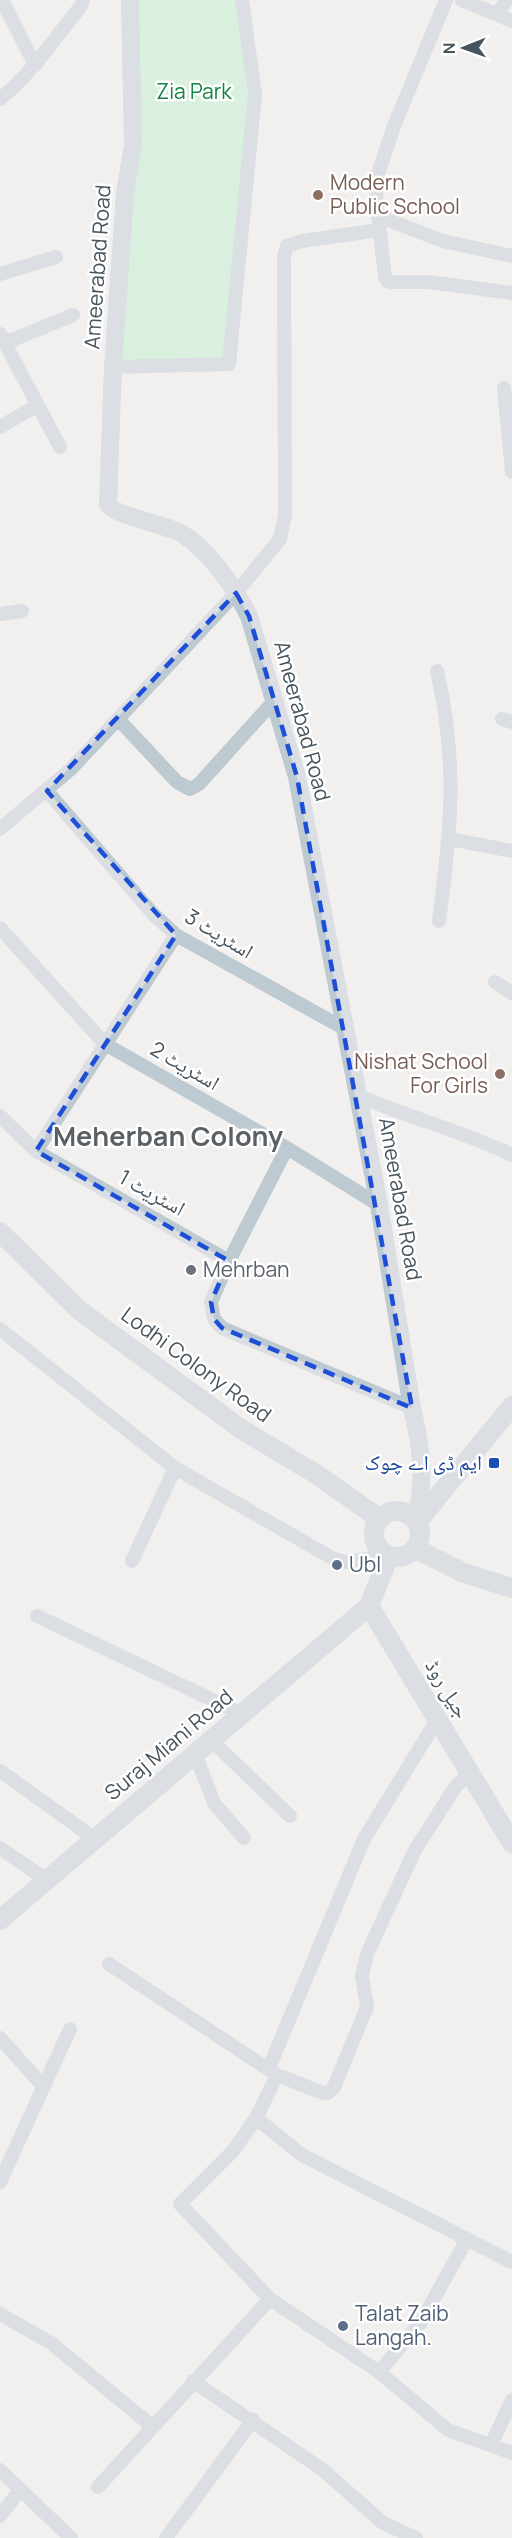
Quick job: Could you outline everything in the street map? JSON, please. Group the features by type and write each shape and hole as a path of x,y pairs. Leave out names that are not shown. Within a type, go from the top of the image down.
{"main road":[{"name":"Lodhi Colony Road","path":"0,1232 79,1310 241,1429 316,1474 380,1519"},
{"path":"417,1522 512,1406"},
{"path":"401,1511 417,1522 421,1533 416,1549 406,1556 389,1556 379,1549 375,1542 375,1530 380,1519 390,1512 401,1511"},
{"path":"416,1549 464,1573 510,1587"},
{"path":"369,1606 389,1556"},
{"name":"Suraj Miani Road","path":"0,1920 369,1606"},
{"name":"جیل روڈ","path":"369,1606 512,1843"}],"street":[{"path":"2,0 35,65"},
{"path":"0,99 17,85 35,65 81,6 82,0"},
{"name":"Ameerabad Road","path":"130,0 133,145 125,193 113,367 109,506 114,511 158,523 181,533 203,552 236,593 249,616 297,777 359,1096 412,1408 422,1450 423,1475 417,1522"},
{"path":"113,367 229,364 255,94 242,0"},
{"path":"446,0 422,56 377,177 378,223 387,281 429,282 512,293"},
{"path":"462,0 512,21"},
{"path":"496,14 507,0"},
{"path":"0,829 47,791 118,719 236,593 280,539 285,514 284,256 287,246 378,223 442,241 512,256"},
{"path":"0,274 56,257"},
{"path":"60,447 3,339 73,315"},
{"path":"504,388 512,472"},
{"path":"0,427 38,405"},
{"path":"0,614 22,611"},
{"path":"437,671 447,712 452,760 450,839 439,921"},
{"path":"118,719 177,782 190,789 199,784 274,701"},
{"name":"اسٹریٹ 3","path":"47,791 153,914 176,935 345,1029"},
{"path":"450,839 512,851"},
{"name":"اسٹریٹ 2","path":"0,928 105,1044 287,1148 379,1205"},
{"path":"36,1151 176,935"},
{"path":"495,982 512,993"},
{"path":"359,1096 387,1108 470,1135 512,1155"},
{"name":"اسٹریٹ 1","path":"0,1116 36,1151 229,1261"},
{"path":"287,1148 229,1261 211,1302 217,1324 412,1408"},
{"path":"0,1349 3,1333 175,1468 334,1559 345,1562 389,1556"},
{"path":"132,1561 175,1468"},
{"path":"37,1616 242,1714"},
{"path":"436,1720 364,1839 256,2118 233,2151 180,2204 270,2299 379,2372 448,2430 512,2453"},
{"path":"211,1740 290,1816"},
{"path":"195,1754 214,1803 244,1838"},
{"path":"0,1771 95,1839"},
{"path":"109,1964 273,2072 328,2093 334,2087 368,2007 362,1976 367,1954 415,1850 456,1786 470,1773"},
{"path":"0,1848 47,1880"},
{"path":"0,2182 70,2029"},
{"path":"0,2038 44,2087"},
{"path":"256,2118 302,2155 512,2262"},
{"path":"379,2372 421,2322 467,2239"},
{"path":"98,2487 192,2381 270,2299"},
{"path":"0,2314 51,2343 153,2427"},
{"path":"192,2381 253,2420 323,2470 383,2523 416,2538"},
{"path":"491,2445 512,2400"},
{"path":"166,2538 253,2420"},
{"path":"0,2470 71,2538"},
{"path":"0,2516 20,2490"}],"highlighted area":[{"path":"236,593 249,616 297,777 412,1408 222,1328 214,1319 211,1302 229,1261 36,1151 176,935 47,791"}],"green space":[{"name":"Zia Park","path":"136,0 239,0 252,92 227,361 116,363"}],"place":[{"name":"Modern Public School","path":"318,195"},
{"name":"Nishat School For Girls","path":"500,1074"},
{"name":"Mehrban","path":"191,1270"},
{"name":"ایم ڈی اے چوک","path":"494,1463"},
{"name":"Ubl","path":"337,1565"},
{"name":"Talat Zaib Langah.","path":"343,2326"}],"district":[{"name":"Meherban Colony","path":"168,1137"}]}
